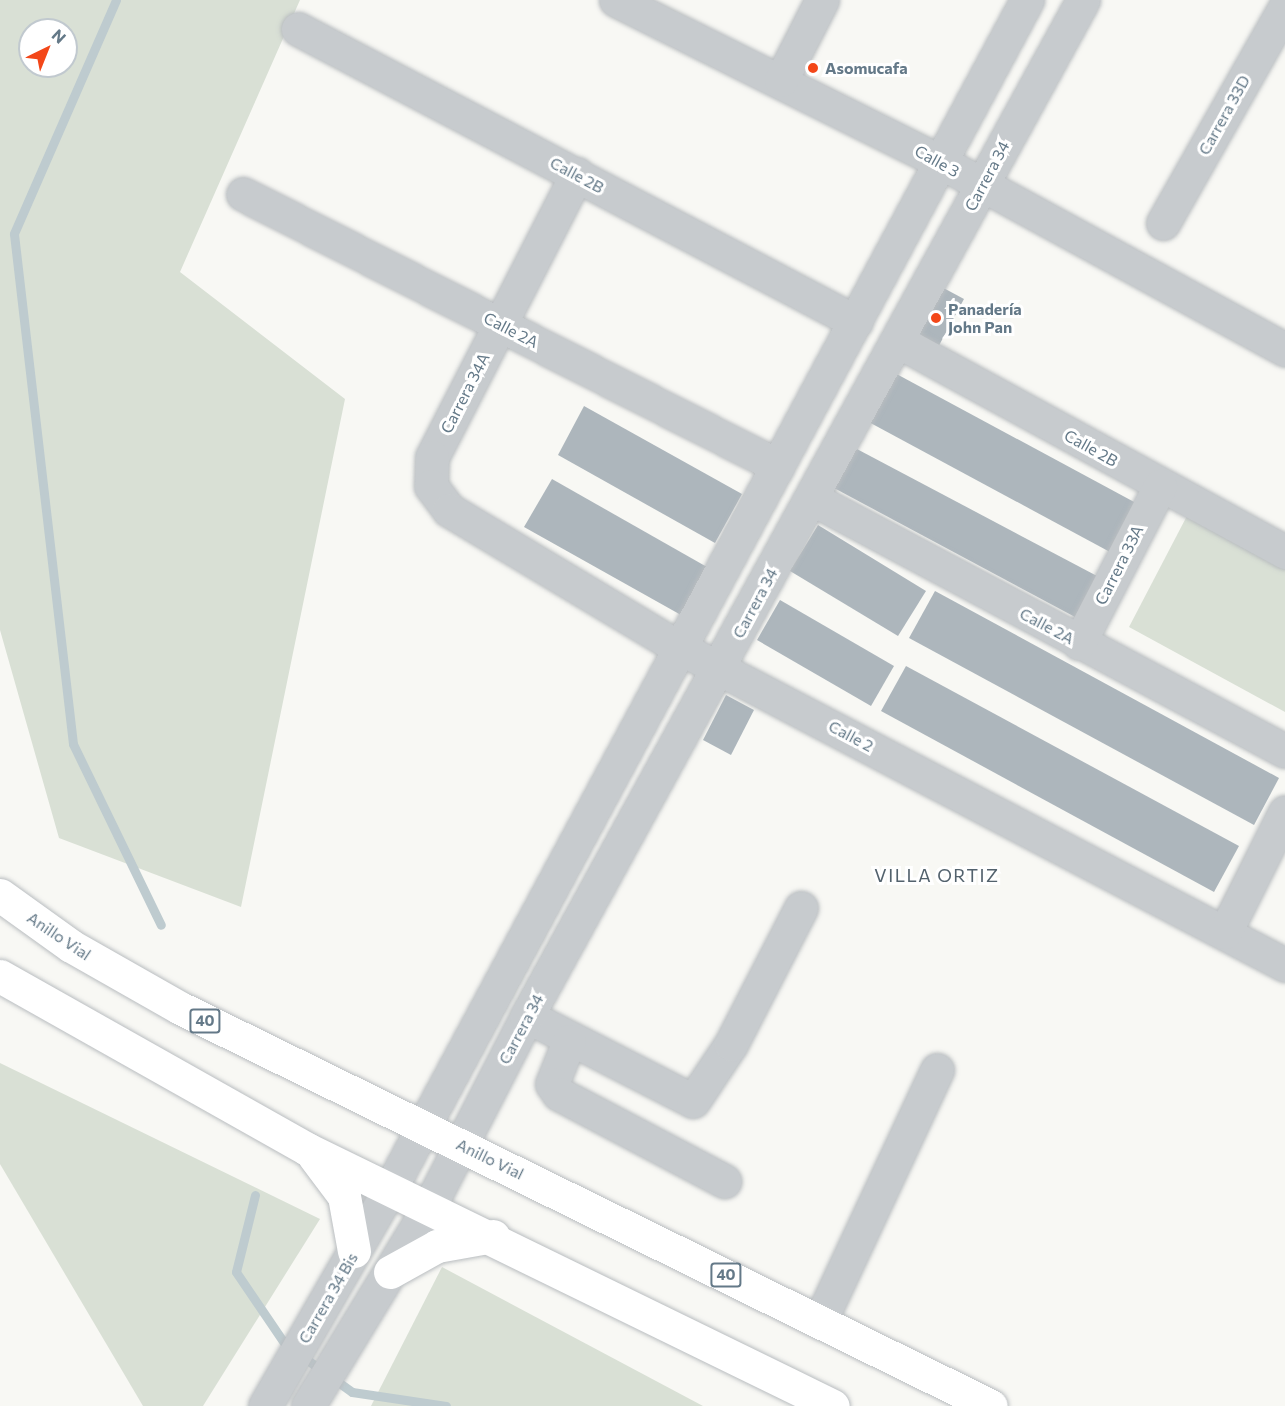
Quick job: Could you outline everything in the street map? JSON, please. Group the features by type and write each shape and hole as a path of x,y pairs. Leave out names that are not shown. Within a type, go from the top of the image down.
{"highway":[{"name":"Anillo Vial","path":"0,895 71,946 180,1008 991,1406"},
{"path":"0,976 307,1149 493,1236 833,1406"},
{"path":"307,1149 329,1171 344,1196 354,1251"},
{"path":"390,1272 437,1246 493,1236"}],"street":[{"name":"Calle 3","path":"616,0 781,80 939,161 1285,350"},
{"path":"781,80 822,0"},
{"path":"390,1189 1027,0"},
{"name":"Carrera 34","path":"429,1207 527,1016 720,668 1083,0"},
{"name":"Carrera 33D","path":"1163,223 1285,7"},
{"name":"Calle 2B","path":"298,29 856,322"},
{"name":"Carrera 34A","path":"431,486 432,458 577,174"},
{"name":"Calle 2A","path":"243,194 778,466"},
{"name":"Calle 2B","path":"898,341 1160,486 1285,552"},
{"name":"Calle 2","path":"431,486 449,510 680,648 1285,965"},
{"name":"Carrera 33A","path":"1079,643 1160,486"},
{"name":"Calle 2A","path":"811,498 1285,751"},
{"path":"1225,932 1285,812"},
{"path":"527,1016 569,1041 693,1101 731,1044 801,908"},
{"path":"569,1041 552,1084 559,1094 724,1181"},
{"path":"820,1322 937,1070"},
{"name":"Carrera 34 Bis","path":"265,1406 390,1189"},
{"path":"313,1399 429,1207"}],"shaded area":[{"path":"0,0 300,0 180,272 345,399 241,907 59,838 0,630"},
{"path":"1189,512 1285,563 1285,712 1129,627"},
{"path":"0,1063 320,1219 203,1406 143,1406 0,1164"},
{"path":"442,1267 703,1406 371,1406"}],"building":[{"name":"Panadería John Pan","path":"936,284 964,299 936,351 908,336"},
{"path":"891,371 1136,503 1110,552 865,420"},
{"path":"584,406 742,494 715,543 558,455"},
{"path":"855,448 1097,576 1075,617 834,488"},
{"path":"552,479 707,567 681,615 524,527"},
{"path":"818,525 926,591 898,636 790,571"},
{"path":"935,591 1279,778 1254,825 909,638"},
{"path":"780,600 894,666 871,706 757,640"},
{"path":"906,666 1239,846 1214,892 881,711"},
{"path":"726,695 754,710 731,755 703,740"}],"waterway":[{"path":"116,0 14,234 73,744 161,925"},
{"path":"255,1195 236,1272 285,1344 352,1392 446,1406"}],"place":[{"name":"Asomucafa","path":"813,68"},
{"name":"Panadería John Pan","path":"936,318"}],"district":[{"name":"VILLA ORTIZ","path":"937,875"}]}
